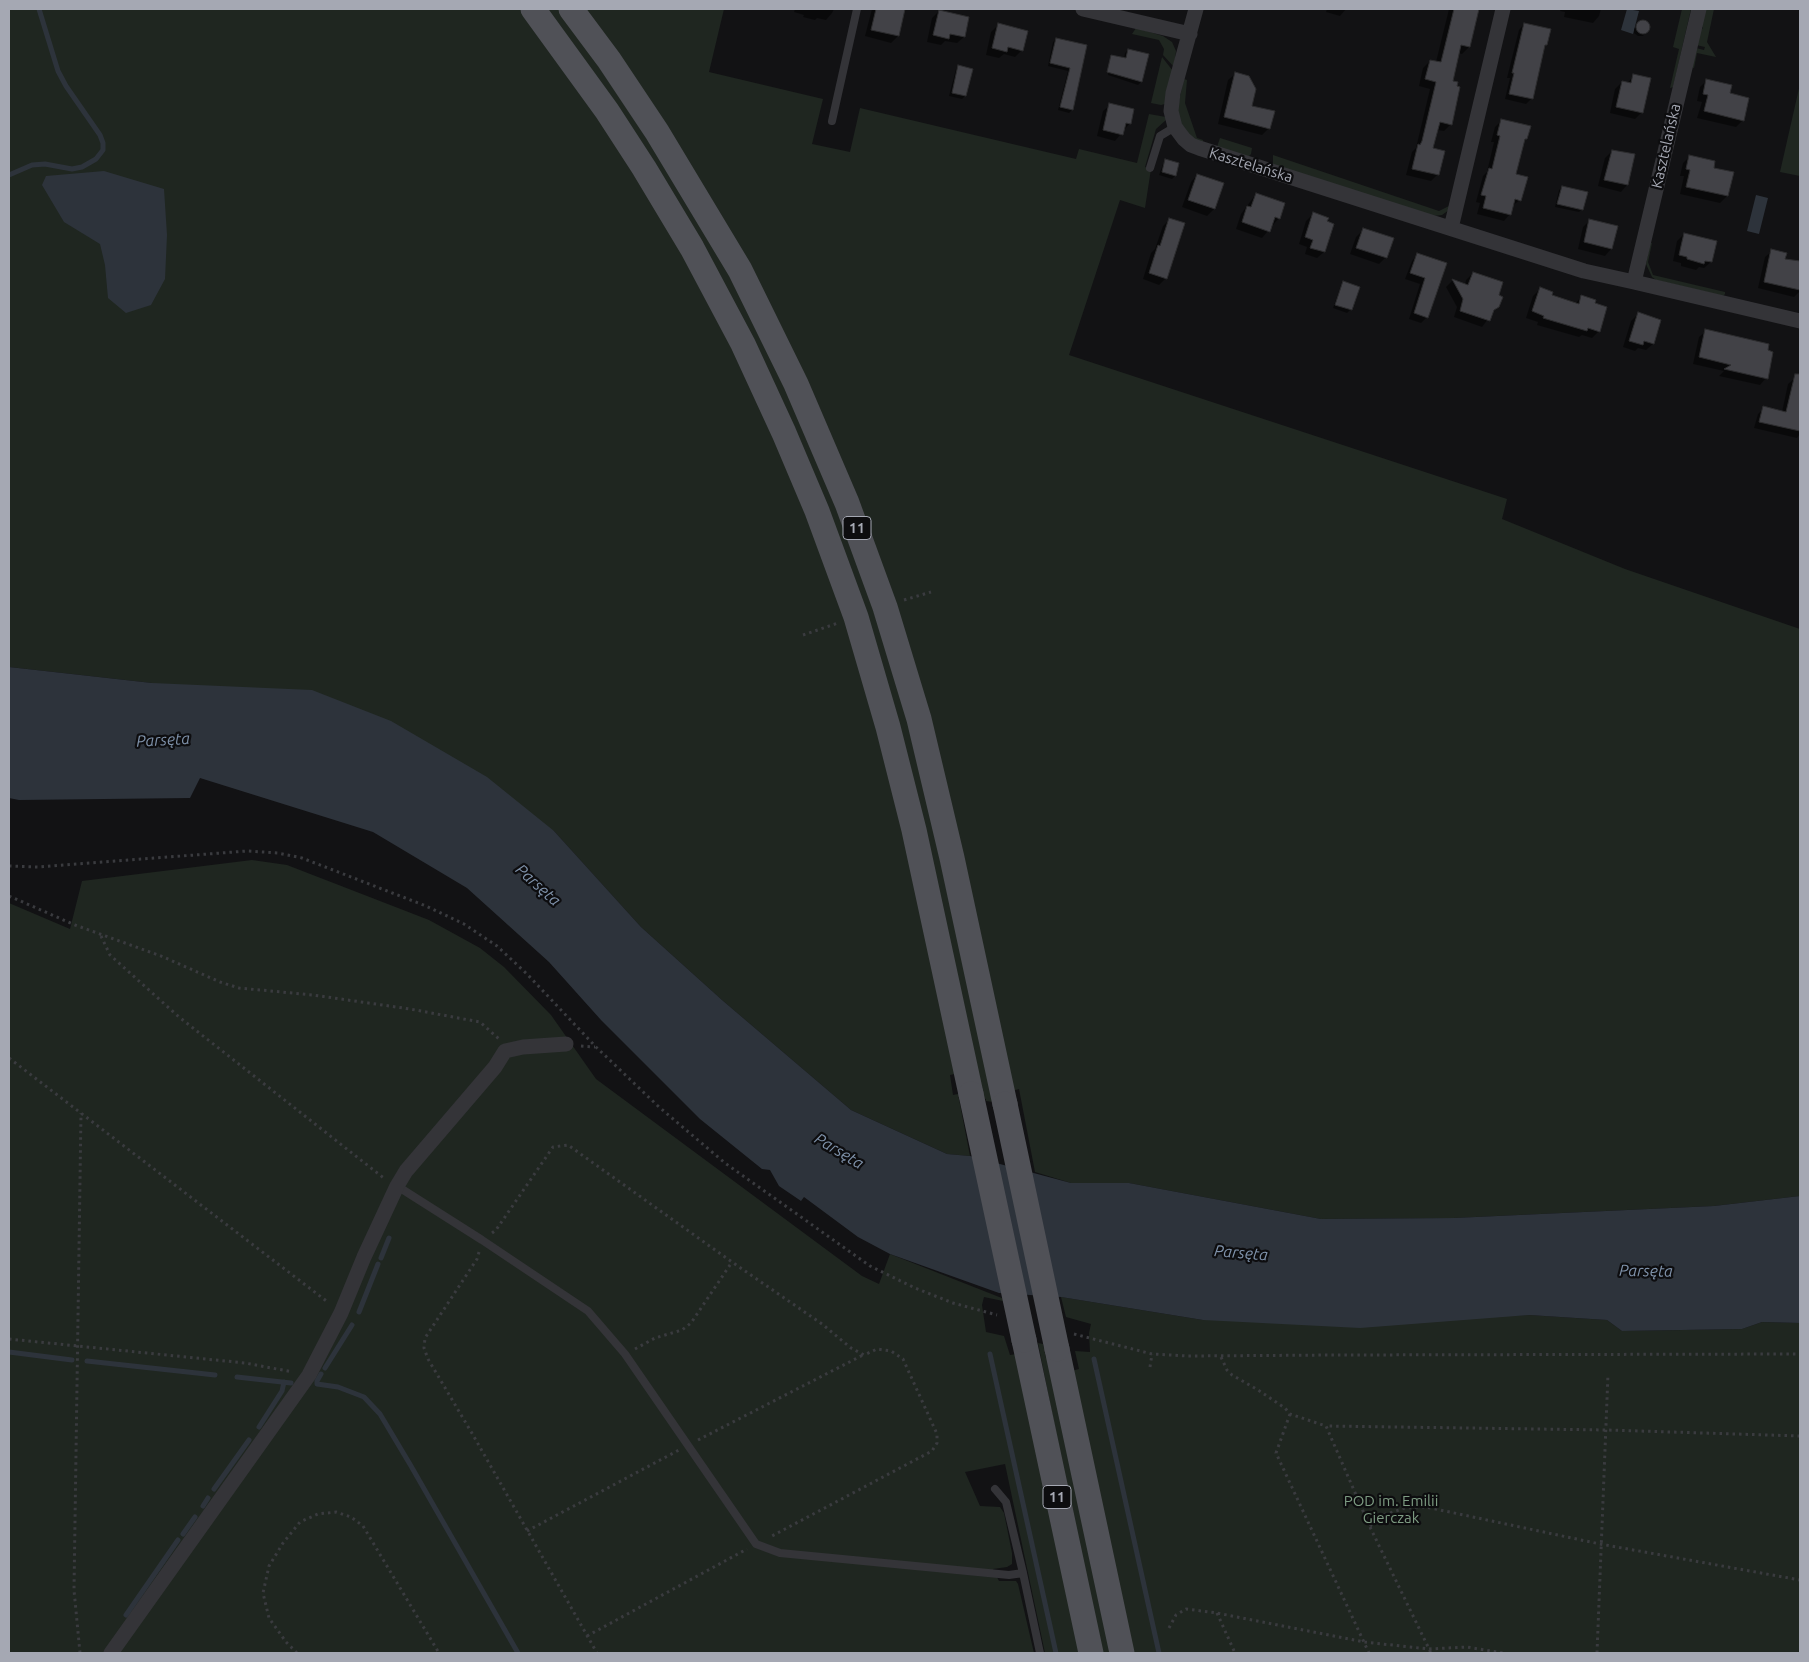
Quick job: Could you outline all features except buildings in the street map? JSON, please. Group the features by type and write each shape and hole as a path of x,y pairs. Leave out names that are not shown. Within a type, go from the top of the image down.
{"main road":[{"name":"11","path":"533,9 622,133 696,255 732,322 764,388 817,511 860,631 893,745 914,830 1090,1653"},
{"name":"11","path":"571,9 609,60 658,132 740,270 822,441 851,512 889,619 919,719 952,858 1122,1653"}],"street":[{"path":"1083,9 1190,34"},
{"path":"1175,127 1171,102 1196,9"},
{"path":"1451,228 1503,9"},
{"name":"Kasztelańska","path":"1634,282 1699,9"},
{"name":"Kasztelańska","path":"1175,127 1184,139 1199,148 1584,271 1800,321"},
{"path":"111,1653 309,1375 342,1313 364,1257 397,1186 406,1171 494,1067 505,1051 523,1047 566,1044"}],"lane":[{"path":"832,121 857,9"},
{"path":"1150,168 1160,136 1175,127"},
{"path":"397,1186 588,1311 625,1354 756,1544 780,1553 1009,1575 1022,1573"},
{"path":"995,1489 1006,1502 1040,1653"}],"path":[{"path":"904,601 930,592"},
{"path":"803,635 839,622"},
{"path":"9,866 38,867 247,851 278,853 302,858 426,906 464,924 497,946 527,974 596,1047 659,1107 725,1164 870,1266 906,1283"},
{"path":"9,896 101,935 161,956 220,982 239,988 323,996 480,1022 497,1035 505,1051"},
{"path":"101,935 110,955 179,1016 397,1186"},
{"path":"9,1058 342,1313"},
{"path":"80,1653 74,1590 81,1113"},
{"path":"625,1354 655,1338 682,1330 691,1323 732,1262"},
{"path":"9,1339 245,1363 309,1375"},
{"path":"1118,1345 1152,1354 1221,1357 1337,1354 1800,1354"},
{"path":"1150,1367 1152,1354"},
{"path":"1221,1357 1227,1370 1232,1375 1258,1390 1290,1414 1326,1426 1607,1430 1800,1436"},
{"path":"1597,1653 1608,1374"},
{"path":"1290,1414 1276,1453 1369,1653"},
{"path":"1326,1426 1370,1527 1430,1651"},
{"path":"1370,1527 1374,1518 1405,1508 1426,1507 1600,1544 1800,1580"},
{"path":"297,1653 286,1642 269,1618 263,1593 269,1566 283,1543 300,1522 318,1514 336,1512 351,1517 363,1526 440,1653"},
{"path":"1169,1628 1176,1615 1186,1609 1217,1613 1364,1642 1430,1651 1468,1646 1503,1653"},
{"path":"1217,1613 1235,1653"},
{"path":"586,1636 597,1653"}],"green space":[{"path":"9,9 521,9 576,83 625,154 704,289 775,436 847,620 881,735 959,1073 950,1075 953,1095 958,1094 970,1156 947,1154 851,1110 722,1000 641,927 554,831 152,683 9,667"},
{"path":"545,9 560,9 692,205 768,346 841,511 911,726 993,1102 982,1098 829,516"},
{"path":"583,9 724,9 709,72 823,99 812,144 850,152 860,108 1076,159 1079,149 1137,163 1149,114 1166,117 1166,120 1156,129 1145,167 1151,169 1145,208 1120,200 1069,355 1507,499 1502,519 1625,569 1800,629 1800,1196 1714,1206 1454,1218 1321,1219 1129,1183 1071,1183 1035,1172 1019,1089 1012,1091 859,504"},
{"path":"1682,9 1691,9 1673,87 1670,88 1679,49 1673,47"},
{"path":"1705,9 1714,9 1707,42 1716,57 1697,53 1694,68 1691,67 1696,48 1704,50 1705,47 1696,45 1700,30 1703,28 1701,25"},
{"path":"1136,28 1163,36 1172,42 1176,51 1174,67 1163,55 1164,49 1159,40 1132,34"},
{"path":"1162,57 1173,71 1165,104 1161,105 1151,103"},
{"path":"1184,79 1187,80 1185,103 1197,138 1203,140 1203,142 1195,140 1186,133 1178,118 1178,105"},
{"path":"1800,84 1800,176 1780,172"},
{"path":"1220,138 1252,148 1251,154 1248,157 1217,147"},
{"path":"1273,155 1439,211 1449,206 1449,210 1442,215 1433,216 1273,165"},
{"path":"1650,243 1652,243 1648,262 1653,275 1725,292 1725,294 1723,296 1656,280 1652,277 1646,264"},
{"path":"252,860 287,865 429,920 480,948 504,967 551,1015 596,1079 862,1276 879,1284 890,1254 1017,1304 984,1297 982,1305 986,1332 1004,1336 1010,1355 1017,1354 1081,1653 1045,1653 1005,1464 965,1472 980,1506 1000,1507 1004,1513 1012,1553 1012,1564 1007,1567 993,1569 999,1581 1016,1581 1018,1584 1034,1653 9,1653 9,903 70,929 82,881"},
{"name":"POD im. Emilii Gierczak","path":"1061,1297 1203,1320 1529,1315 1607,1320 1622,1331 1742,1329 1762,1322 1800,1323 1800,1653 1131,1653 1071,1371 1079,1369 1075,1351 1090,1352 1089,1333 1091,1324 1066,1317"},
{"path":"1038,1343 1043,1344 1046,1358 1050,1358 1114,1653 1100,1653"}],"water":[{"path":"1627,9 1639,11 1633,34 1621,30"},
{"path":"104,171 164,189 167,235 165,279 151,305 126,313 108,298 105,265 100,244 64,222 42,185 46,176"},
{"path":"1756,195 1768,198 1759,234 1747,231"},
{"name":"Parsęta","path":"9,667 152,683 312,690 391,721 487,777 554,831 641,927 722,1000 851,1110 947,1154 970,1156 1071,1183 1129,1183 1321,1219 1454,1218 1714,1206 1800,1196 1800,1323 1762,1322 1742,1329 1622,1331 1607,1320 1529,1315 1360,1328 1203,1320 1061,1297 999,1293 890,1254 858,1237 804,1197 801,1201 779,1186 770,1170 762,1169 700,1119 601,1020 549,962 467,888 373,832 200,778 190,798 19,800 9,798"}],"waterway":[{"path":"9,175 32,165 45,164 72,169 82,167 96,159 103,150 100,135 66,86 58,71 39,9"},
{"path":"381,1258 389,1238"},
{"path":"359,1312 378,1264"},
{"path":"325,1368 352,1325"},
{"path":"9,1352 72,1360"},
{"path":"990,1354 1056,1653"},
{"path":"1094,1359 1159,1653"},
{"path":"87,1361 215,1375"},
{"path":"321,1374 317,1384 338,1387 364,1397 380,1414 518,1653"},
{"path":"237,1377 291,1383"},
{"path":"259,1427 282,1391 284,1382"},
{"path":"214,1489 249,1440"},
{"path":"203,1506 208,1498"},
{"path":"183,1534 195,1517"},
{"path":"126,1615 178,1540"}]}
